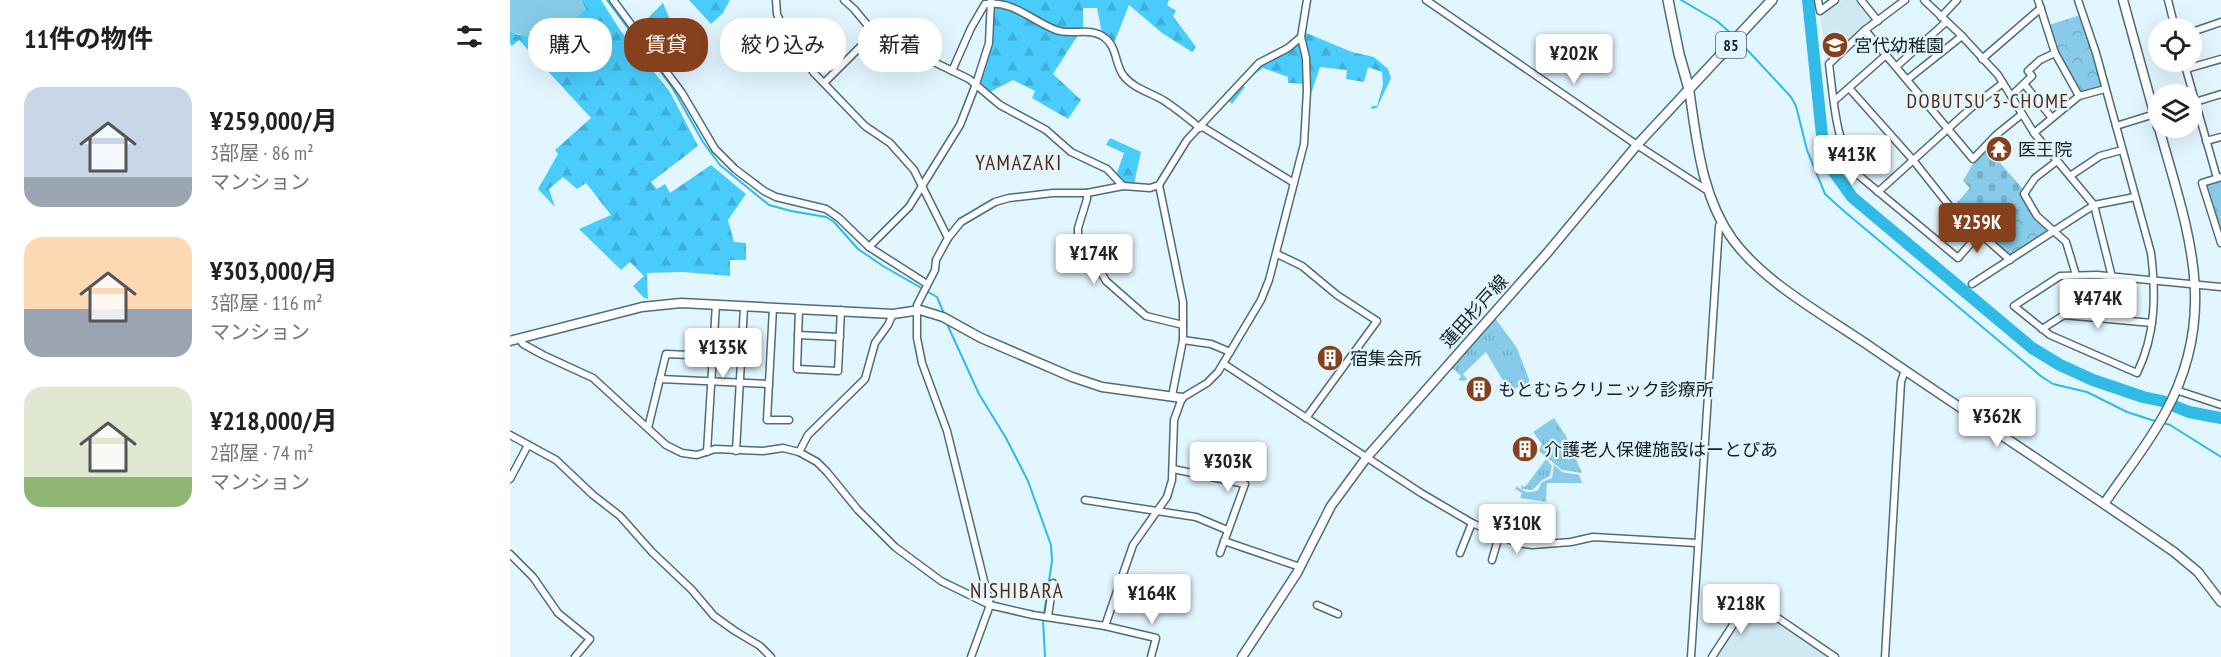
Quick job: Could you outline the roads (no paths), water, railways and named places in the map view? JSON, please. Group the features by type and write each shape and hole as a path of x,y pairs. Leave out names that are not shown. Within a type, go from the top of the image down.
{"main road":[{"path":"1668,0 1689,89"},
{"name":"85","path":"1689,89 1772,0"}],"street":[{"path":"612,0 682,93 715,149 735,169 764,191 776,197 825,209 869,247 927,284"},
{"path":"776,0 777,14 781,23 814,73 865,126 890,143 907,161 948,238"},
{"path":"844,0 862,18"},
{"path":"952,71 985,3 996,0 1021,7 1047,26 1059,31 1089,32 1106,39 1123,75 1133,84 1166,102 1200,127 1294,183"},
{"path":"1106,626 1133,545 1167,497 1173,469 1173,427 1182,398 1207,383 1224,364 1261,300 1277,254 1304,144 1307,91 1306,58 1301,37 1307,0"},
{"path":"1426,0 1637,145 1709,191"},
{"path":"1818,0 1820,11 1835,0"},
{"path":"1862,0 1878,21"},
{"path":"1905,0 1865,30 1829,64 1841,142 1847,160 1857,174 1958,258 1979,234"},
{"path":"1923,0 1962,36 2003,83 2034,133 2094,205 2112,276"},
{"path":"1897,66 1944,19 1957,0"},
{"path":"2038,0 2055,53 2079,96"},
{"path":"2078,0 2151,253 2154,281 2152,323 2144,358 2137,373 2050,335 2014,306 2060,276 2112,276 2154,281 2221,287"},
{"path":"2123,0 2148,84"},
{"path":"2168,0 2172,18"},
{"path":"869,247 904,213 954,137 976,84 990,34 991,1"},
{"path":"1982,59 2041,8"},
{"path":"2202,29 2221,22"},
{"path":"1865,30 1973,159 1996,135 2022,114"},
{"path":"1908,79 1962,36"},
{"path":"971,657 990,605 947,431 922,363 915,310 935,270 936,260 948,238 961,222 995,202 1009,198 1053,193 1087,193 1124,186 1150,188 1159,185 1187,140 1259,63 1288,48 1301,37"},
{"path":"824,83 858,49"},
{"path":"2011,96 2032,76 2028,71 2040,60 2055,53"},
{"path":"1834,101 1886,55"},
{"path":"2202,64 2221,59"},
{"path":"942,67 976,84 1000,105 1046,130 1071,152 1107,169 1124,186"},
{"path":"1878,192 1948,128 2003,83"},
{"path":"2024,84 2052,118"},
{"path":"1849,88 1913,160 1951,208 2010,260"},
{"path":"2034,133 2079,96 2105,88"},
{"path":"1689,89 1696,142 1709,191 1722,222 1752,262 1787,290 2187,562 2215,592 2221,602"},
{"name":"蓮田杉戸線","path":"1242,657 1279,604 1331,506 1366,457 1548,252 1637,145 1689,89"},
{"path":"2202,100 2221,94"},
{"path":"2116,126 2148,116"},
{"path":"2202,129 2219,178 2202,183 2221,243"},
{"path":"2206,141 2221,137"},
{"path":"2104,504 2165,414 2176,390 2191,345 2195,320 2196,285 2191,242 2162,138"},
{"path":"2070,176 2100,156 2122,150"},
{"path":"2057,161 2035,178 2025,194 2037,216 2066,242 2076,275"},
{"path":"1159,185 1183,302 1183,340 1172,396"},
{"path":"1087,193 1078,228 1078,245 1095,262 1106,281 1146,316 1183,325"},
{"path":"1972,284 2094,205 2135,197"},
{"path":"1691,657 1719,226 1722,222"},
{"path":"1277,254 1298,263 1315,274 1337,295 1377,321 1306,418"},
{"path":"510,341 642,307 681,303 893,314 915,310 949,320 981,338 1072,377 1102,387 1182,398"},
{"path":"707,452 716,304"},
{"path":"736,451 744,307"},
{"path":"773,308 767,420 789,420"},
{"path":"799,309 797,369 838,370 841,310"},
{"path":"799,452 808,435 865,379 875,343 893,314"},
{"path":"2042,329 2064,315 2152,323"},
{"path":"798,335 840,337"},
{"path":"520,340 543,355 593,378 666,445 675,450 697,455 715,449 763,451 783,448 799,452 817,462 858,510 895,547 941,581 990,605 1106,626 1156,638 1151,657"},
{"path":"1183,340 1211,344 1230,352"},
{"path":"648,428 666,354 712,356"},
{"path":"1224,364 1420,493 1472,523 1517,543 1532,545 1571,542 1593,537 1697,543"},
{"path":"1885,657 1901,382 1905,370"},
{"path":"660,379 769,384"},
{"path":"2176,390 2220,405 2221,396"},
{"path":"510,435 556,460 593,495 620,516 714,616 760,646 771,657"},
{"path":"510,479 528,445"},
{"path":"1173,469 1245,484 1220,553"},
{"path":"1085,500 1196,517 1227,530"},
{"path":"1460,553 1472,523"},
{"path":"1492,560 1499,536"},
{"path":"1224,541 1300,567"},
{"path":"510,554 533,577 558,613 590,639 575,657"},
{"path":"1048,616 1053,583"},
{"path":"1712,657 1750,599 1835,657"},
{"path":"1317,605 1338,614"}],"waterway":[{"path":"607,0 672,87 703,142 720,165 769,205 826,217 834,222 858,249 937,297 945,316"},
{"path":"1681,0 1717,21 1735,37"},
{"path":"1808,0 1823,145 1832,169 1852,197 2032,348 2060,365 2093,380 2143,397 2162,401 2189,412 2221,418"},
{"path":"1739,41 1791,97 1796,106 1807,150 1825,194 2042,377 2053,384 2087,392 2127,412 2158,422"},
{"path":"947,324 979,394 1006,438 1028,481 1051,545 1052,561 1043,620 1045,657"},
{"path":"2163,423 2170,425 2221,457"}],"place":[{"name":"宮代幼稚園","path":"1835,45"},
{"name":"医王院","path":"1999,149"},
{"name":"宿集会所","path":"1330,358"},
{"name":"もとむらクリニック診療所","path":"1479,389"},
{"name":"介護老人保健施設はーとぴあ","path":"1525,449"}],"district":[{"name":"DOBUTSU 3-CHOME","path":"1988,101"},
{"name":"YAMAZAKI","path":"1019,162"},
{"name":"NISHIBARA","path":"1017,590"}]}
